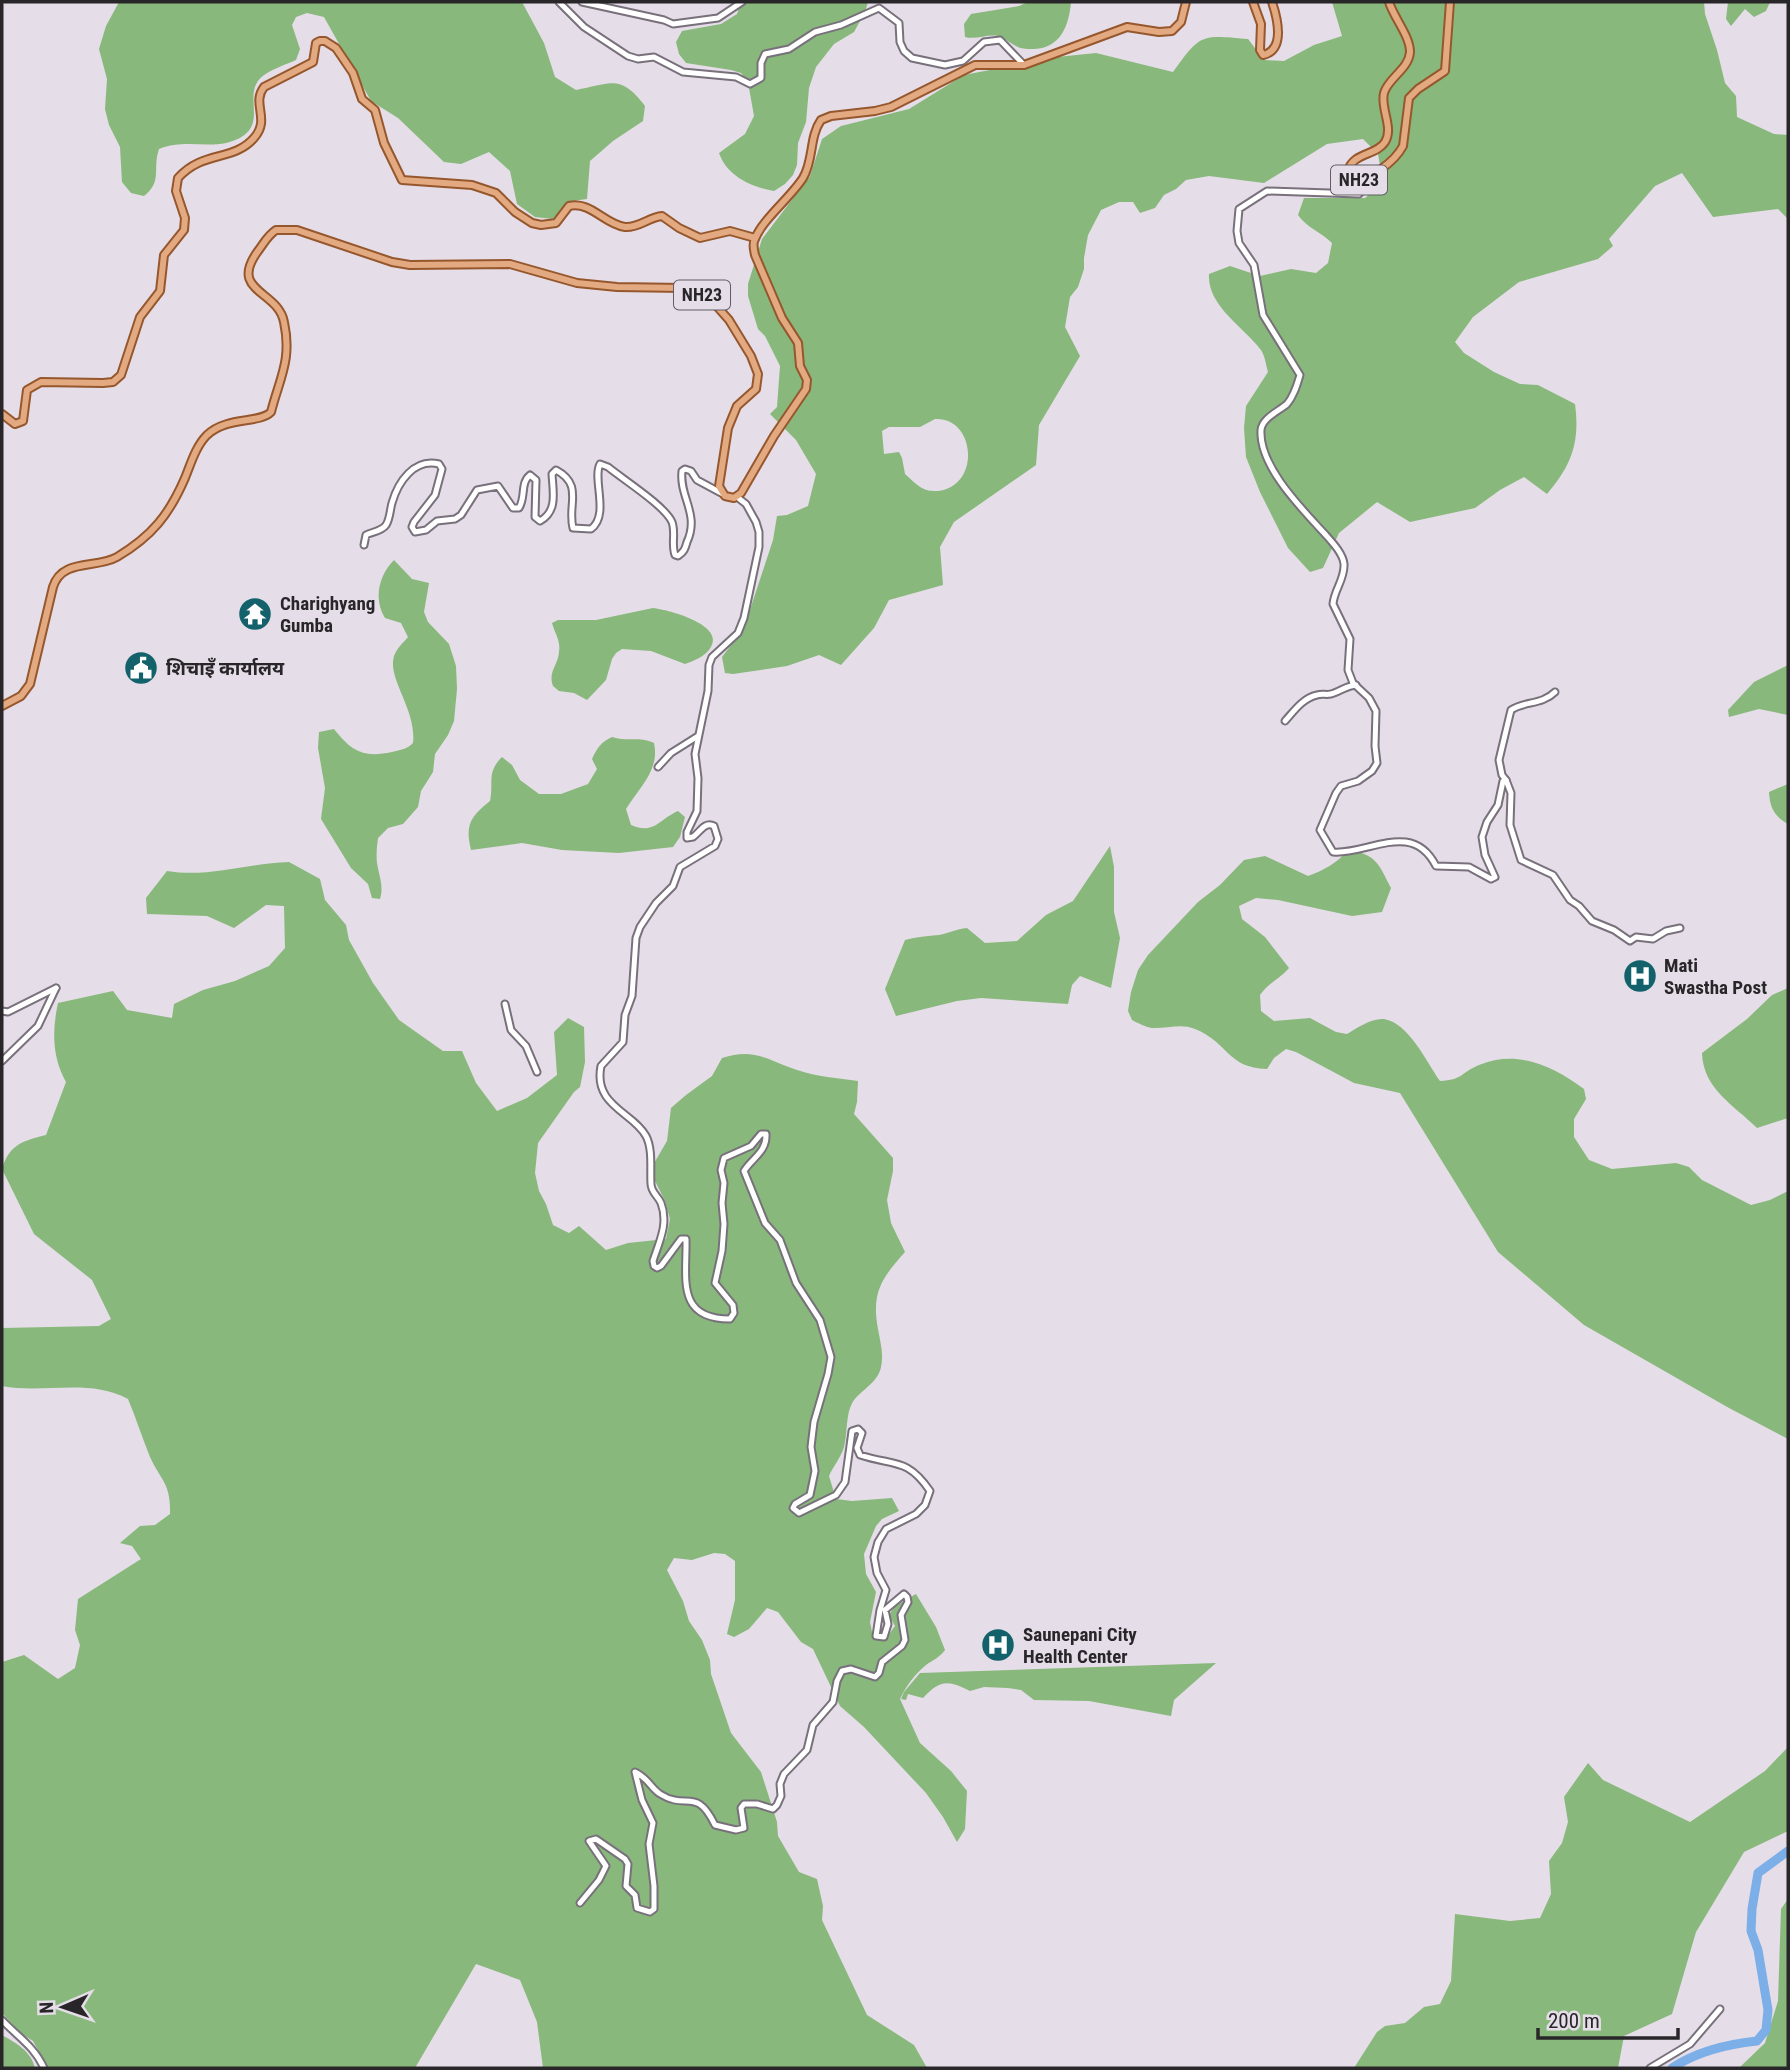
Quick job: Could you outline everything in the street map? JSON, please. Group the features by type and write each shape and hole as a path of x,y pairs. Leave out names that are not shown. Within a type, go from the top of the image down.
{"main road":[{"path":"723,494 728,498 737,497 741,493 807,386 800,366 798,342 782,317 755,255 755,238 804,175 821,120 831,116 891,107 975,65 1024,65 1127,27 1159,32 1172,31 1181,22 1186,2"},
{"path":"1253,2 1261,24 1260,52 1267,55 1278,38 1277,16 1272,2"},
{"name":"NH23","path":"1389,2 1409,46 1410,57 1384,92 1388,138 1383,145 1354,160 1349,168 1352,180 1368,177 1402,148 1407,104 1412,93 1445,71 1450,2"},
{"path":"2,414 15,424 23,421 25,395 30,387 38,383 103,383 113,382 121,375 140,317 160,291 164,255 186,224 177,197 178,178 199,161 235,152 253,140 263,119 259,103 261,91 313,62 316,43 320,41 336,48 353,74 362,99 375,110 384,143 402,180 458,183 487,189 501,197 515,212 541,225 556,223 569,206 581,205 608,221 626,227 662,216 700,238 730,231 755,238"},
{"name":"NH23","path":"2,706 21,696 30,684 53,587 58,577 80,565 112,559 141,540 168,513 195,453 208,434 224,424 261,418 271,412 273,397 286,366 286,331 281,312 251,283 248,271 264,243 279,229 297,230 392,262 410,265 510,264 577,283 617,287 683,288 703,295 729,320 754,362 759,378 756,389 737,406 731,419 720,480 723,494"}],"street":[{"path":"559,2 584,27 628,56 638,59 654,57 683,72 736,77 750,84 761,78 761,63 765,54 789,49 815,32 841,25 879,8 899,23 900,42 904,51 912,58 945,65 963,61 984,42 1000,40 1024,65"},
{"path":"582,2 673,24 718,18 742,2"},
{"path":"1368,177 1368,183 1359,194 1267,191 1239,209 1237,231 1239,243 1254,265 1263,316 1300,375 1296,389 1286,404 1263,424 1261,430 1264,446 1281,483 1333,543 1344,561 1342,580 1333,604 1350,639 1348,670 1376,711 1377,763 1372,771 1358,782 1341,786 1320,830 1334,852 1380,842 1413,844 1423,847 1436,866 1469,867 1491,879 1495,877 1485,855 1482,837 1487,822 1498,805 1503,781 1506,780"},
{"path":"364,545 366,535 383,529 388,523 393,501 407,475 421,464 428,463 439,464 442,469 435,495 414,522 412,527 415,532 426,530 437,521 455,519 477,490 498,486 515,509 522,503 525,481 530,475 535,476 536,480 535,517 540,521 544,520 553,505 552,474 556,470 562,473 574,489 573,528 591,529 598,522 601,490 597,470 600,464 608,467 663,508 673,526 673,550 678,556 683,553 690,537 693,521 682,483 682,471 691,471 697,480 723,494"},
{"path":"579,1903 599,1880 606,1866 589,1841 596,1839 628,1864 626,1886 635,1895 637,1908 650,1912 654,1909 649,1843 653,1823 642,1800 635,1772 646,1777 660,1794 697,1802 706,1808 715,1825 736,1830 744,1828 741,1808 744,1804 757,1804 773,1809 778,1805 784,1774 807,1750 813,1725 833,1702 842,1671 863,1671 875,1677 882,1662 902,1646 905,1640 901,1615 908,1597 904,1594 886,1610 888,1624 884,1637 876,1636 886,1590 877,1573 874,1557 878,1542 887,1530 916,1514 925,1505 929,1491 920,1476 906,1467 887,1459 860,1455 857,1448 862,1433 858,1429 852,1431 845,1482 836,1495 799,1513 793,1508 810,1495 815,1471 811,1447 814,1422 831,1357 820,1320 796,1283 780,1240 765,1223 744,1171 756,1160 767,1141 766,1134 761,1134 751,1146 724,1158 721,1170 724,1182 724,1224 715,1283 733,1305 734,1313 730,1319 699,1312 686,1295 686,1239 681,1239 662,1266 653,1266 664,1231 664,1213 651,1189 649,1142 644,1132 619,1112 602,1086 601,1066 622,1042 625,1015 632,996 636,938 640,927 673,886 680,867 715,846 718,839 714,826 710,824 705,825 693,837 687,838 687,832 697,811 698,778 695,754 706,703 709,664 712,657 737,633 757,565 760,532 746,504 737,497"},
{"path":"1285,721 1309,698 1320,694 1331,695 1344,687 1356,685"},
{"path":"1555,692 1549,698 1511,709 1499,760 1502,775 1511,793 1510,824 1521,860 1553,875 1570,900 1580,906 1592,921 1630,940 1641,936 1653,939 1680,928"},
{"path":"658,767 671,753 698,736"},
{"path":"2,1011 8,1012 56,988 38,1026 2,1061"},
{"path":"505,1004 511,1030 526,1046 537,1072"},
{"path":"1650,2068 1690,2044 1720,2009"},
{"path":"2,2020 17,2036 30,2044 44,2068"}],"green space":[{"path":"119,2 522,2 544,43 555,77 576,90 614,83 621,85 645,106 643,121 613,141 590,161 587,199 572,201 553,219 535,217 517,204 510,171 489,152 461,164 444,162 398,118 371,101 324,17 307,13 296,17 292,25 300,49 296,60 270,71 258,81 254,95 253,124 249,130 243,136 223,144 181,144 159,149 155,180 144,196 131,193 122,182 120,147 109,125 105,109 107,79 99,49 106,26"},
{"path":"741,2 868,2 854,32 834,44 816,67 809,88 806,122 798,143 797,165 793,175 774,191 741,179 728,168 719,153 745,134 754,116 748,82 741,73 686,63 679,54 676,42 682,31 721,24 737,14"},
{"path":"1028,2 1071,2 1066,27 1051,44 1043,48 1026,49 998,36 965,37 964,24 971,14"},
{"path":"1332,2 1704,2 1725,83 1736,96 1737,117 1774,134 1788,135 1788,219 1778,209 1713,217 1682,173 1655,186 1609,239 1613,246 1598,259 1519,282 1473,317 1455,342 1464,353 1494,372 1520,384 1538,385 1575,404 1575,442 1568,463 1556,483 1547,494 1524,477 1475,508 1410,522 1377,502 1339,533 1323,568 1310,572 1288,548 1246,457 1246,406 1268,372 1264,358 1254,341 1220,306 1210,286 1209,274 1230,266 1260,276 1291,269 1316,273 1328,263 1332,243 1298,215 1304,198 1365,198 1383,183 1378,154 1363,139 1327,144 1264,183 1209,176 1186,180 1164,195 1155,208 1140,213 1133,202 1119,202 1101,210 1088,235 1084,269 1078,287 1070,297 1065,327 1080,356 1039,425 1036,465 954,522 940,547 943,585 889,600 874,628 841,665 819,655 787,666 725,673 722,657 744,628 773,540 777,516 787,515 808,506 816,474 796,440 770,414 777,407 780,366 765,336 758,329 748,296 748,284 762,239 810,176 822,139 841,126 909,109 964,75 1057,57 1096,53 1173,72 1197,43 1211,37 1248,39 1264,60 1284,61 1314,45 1342,36","holes":["935,419 949,421 959,429 968,452 967,465 952,486 938,491 924,489 905,474 899,452 884,454 882,431 889,427 920,427"]},
{"path":"1728,2 1770,2 1766,11 1754,17 1745,9 1731,26 1726,19"},
{"path":"394,560 412,579 429,583 424,612 428,622 449,644 456,666 457,689 454,721 435,754 433,772 421,791 418,807 403,824 388,828 378,838 380,899 372,898 368,884 351,868 321,819 325,788 318,748 319,732 334,729 353,748 366,753 382,754 406,748 413,743 411,719 393,665 395,653 408,637 401,623 385,618 379,603 381,580"},
{"path":"653,608 683,616 705,627 713,641 709,650 698,659 685,664 651,651 622,649 612,659 606,680 587,700 574,693 559,691 553,686 552,672 559,648 552,623 558,620 596,620"},
{"path":"1788,665 1788,715 1759,709 1729,717 1728,710 1754,682"},
{"path":"612,737 654,743 651,770 626,809 631,825 639,828 656,825 678,811 685,817 680,837 673,847 619,853 562,850 522,843 471,850 471,822 490,801 492,773 502,757 512,765 520,780 539,794 561,794 588,784 597,769 592,759 594,755 602,743"},
{"path":"1788,784 1788,824 1774,811 1769,792"},
{"path":"1110,846 1114,867 1114,912 1120,938 1111,988 1080,976 1072,985 1068,1004 981,998 896,1016 885,989 905,940 967,928 985,943 1017,941 1046,915 1073,901"},
{"path":"1348,850 1365,854 1376,862 1383,873 1391,888 1382,912 1352,916 1256,898 1239,906 1242,919 1265,937 1289,968 1260,995 1261,1011 1274,1021 1310,1018 1336,1032 1347,1034 1374,1020 1393,1022 1409,1036 1440,1081 1457,1078 1493,1060 1521,1059 1534,1062 1560,1073 1584,1089 1586,1099 1574,1119 1574,1137 1589,1160 1612,1169 1676,1163 1689,1167 1702,1180 1751,1205 1788,1191 1788,1439 1584,1325 1498,1252 1400,1093 1354,1083 1286,1049 1274,1058 1267,1069 1254,1068 1235,1059 1206,1034 1190,1027 1152,1028 1132,1020 1128,1011 1131,992 1138,970 1148,955 1198,902 1220,885 1244,860 1265,856 1308,876 1330,866"},
{"path":"289,862 320,879 325,900 346,925 349,940 373,983 399,1020 443,1051 462,1051 476,1083 497,1111 527,1098 557,1075 554,1032 568,1018 584,1027 585,1062 580,1087 538,1143 535,1173 539,1191 553,1225 569,1233 579,1226 606,1250 628,1243 666,1239 670,1219 654,1179 653,1165 667,1141 671,1108 712,1076 722,1058 753,1055 820,1076 858,1081 854,1114 893,1158 887,1200 891,1223 905,1252 890,1270 877,1295 876,1316 881,1367 874,1381 851,1405 844,1447 829,1476 836,1499 852,1501 892,1498 899,1511 882,1519 876,1526 864,1554 866,1574 876,1592 870,1622 873,1637 884,1641 895,1626 889,1615 895,1606 916,1594 936,1627 945,1650 918,1672 900,1699 920,1743 951,1771 967,1791 965,1829 957,1842 926,1793 864,1727 840,1706 813,1649 801,1642 778,1612 767,1608 749,1629 734,1637 727,1634 735,1600 735,1561 725,1554 714,1553 692,1560 674,1558 667,1570 683,1601 689,1621 702,1640 710,1660 711,1674 731,1733 761,1772 777,1822 778,1836 799,1872 817,1879 823,1906 822,1920 867,2015 914,2045 927,2068 543,2068 537,2022 520,1980 476,1964 415,2068 48,2068 33,2041 20,2033 2,2013 2,1662 24,1655 58,1679 75,1668 80,1645 75,1630 78,1599 141,1559 132,1546 120,1543 140,1526 155,1525 170,1514 170,1504 167,1489 150,1457 128,1399 98,1389 2,1386 2,1328 99,1326 111,1319 92,1280 34,1234 2,1169 8,1154 18,1145 46,1135 66,1082 54,1044 58,1003 113,991 127,1010 172,1018 174,1004 203,990 235,981 269,966 285,948 284,906 266,905 234,928 207,916 147,914 146,898 167,871 198,873"},
{"path":"1788,988 1788,1118 1757,1128 1714,1086 1704,1066 1702,1053 1747,1019 1772,995"},
{"path":"1216,1663 1174,1700 1171,1716 1089,1701 1034,1700 1021,1690 1008,1688 984,1687 970,1691 950,1683 935,1687 923,1698 908,1694 906,1700 901,1699 920,1673"},
{"path":"1788,1747 1788,1831 1744,1852 1696,1932 1672,2014 1624,2036 1618,2068 1354,2068 1377,2032 1385,2026 1405,2023 1424,2007 1440,2004 1451,1981 1455,1914 1510,1921 1540,1918 1551,1894 1549,1861 1562,1843 1568,1822 1564,1797 1588,1763 1603,1780 1690,1822 1765,1771"},
{"path":"1788,1899 1788,2068 1739,2068 1765,2043 1778,2001 1781,1909"},
{"path":"2,2035 26,2052 35,2068 2,2068"}],"waterway":[{"path":"1672,2068 1691,2057 1713,2050 1757,2041 1766,2030 1768,2010 1758,1950 1751,1931 1752,1909 1758,1873 1788,1851"}],"place":[{"name":"Charighyang Gumba","path":"255,614"},
{"name":"शिचाइँ कार्यालय","path":"141,668"},
{"name":"Mati Swastha Post","path":"1640,976"},
{"name":"Saunepani City Health Center","path":"998,1645"}]}
